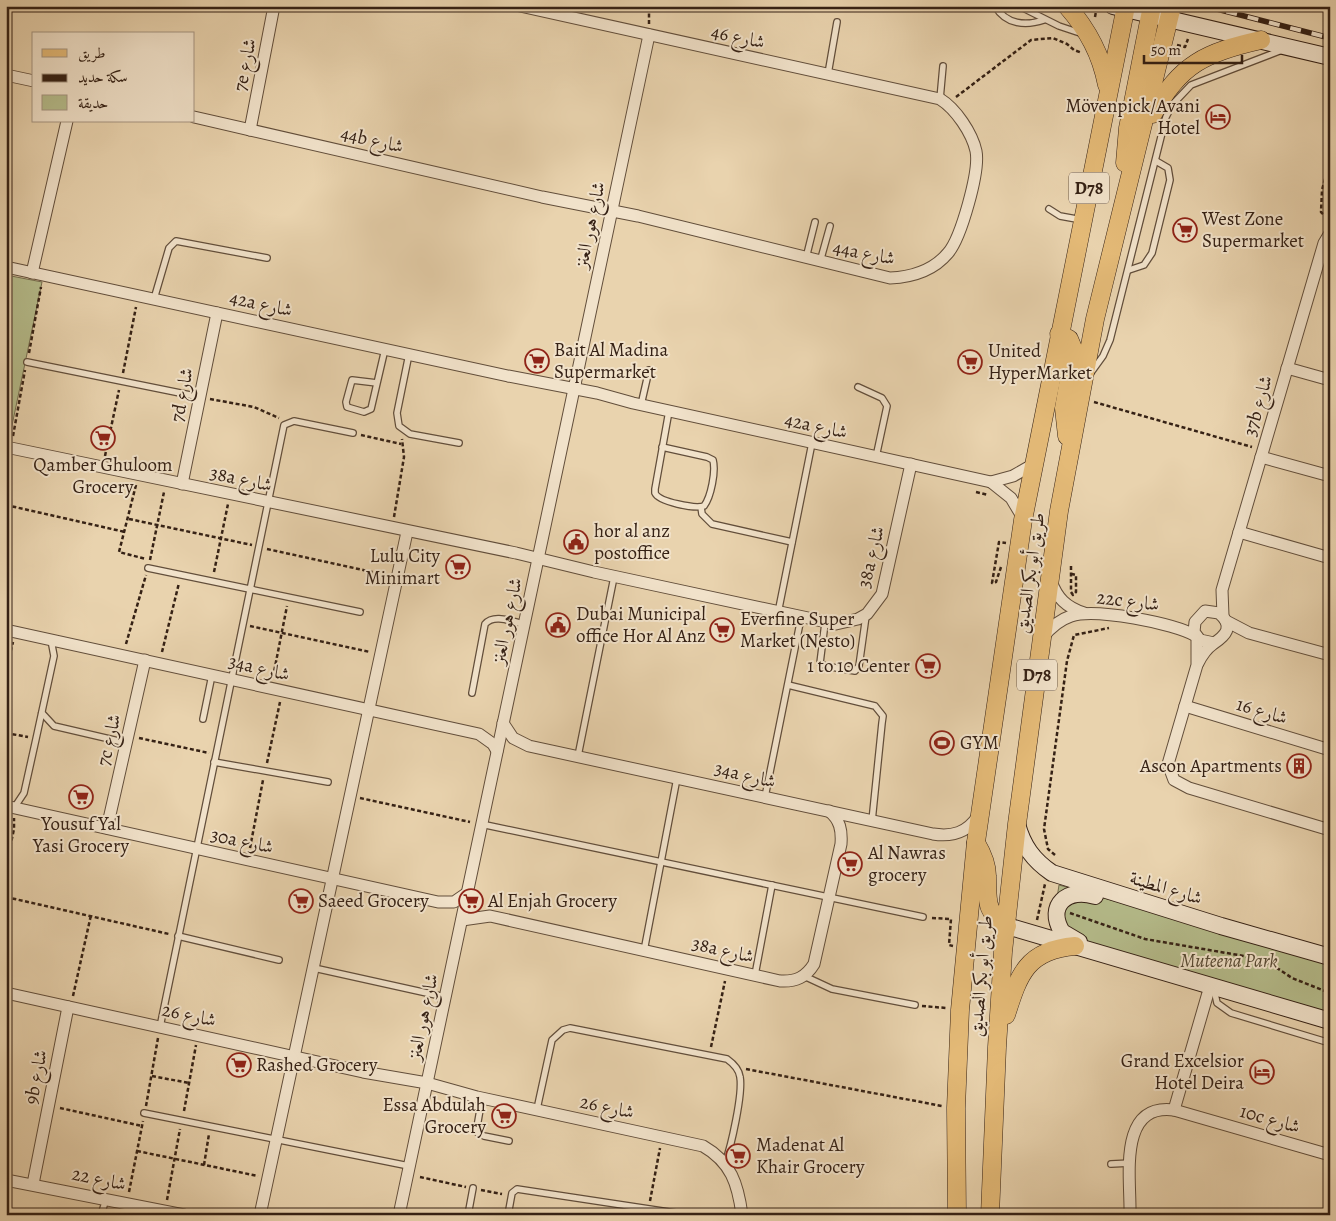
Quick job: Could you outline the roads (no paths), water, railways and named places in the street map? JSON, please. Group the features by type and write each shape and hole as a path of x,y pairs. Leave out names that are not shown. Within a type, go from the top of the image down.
{"main road":[{"path":"1067,6 1093,43 1108,91"},
{"name":"طريق أبو بكر الصديق","path":"957,1215 956,1108 960,1010 976,842 1023,520 1108,91 1121,7"},
{"path":"1123,204 1128,128 1151,10"},
{"name":"طريق أبو بكر الصديق","path":"990,1215 997,1047 1006,926 1017,824 1070,444 1080,391 1123,204 1171,13"},
{"path":"1139,144 1162,96 1188,67 1219,52 1260,40"},
{"path":"1059,334 1069,339 1074,351 1064,408 1064,427 1070,444"},
{"path":"976,842 986,864 986,899 990,910 997,920 1006,926"},
{"path":"997,1047 1015,986 1022,972 1032,961 1045,953 1059,948 1074,946"}],"street":[{"name":"7e شارع","path":"250,130 274,6"},
{"name":"شارع 46","path":"520,6 943,101"},
{"path":"1121,7 1171,13 1260,40 1330,57"},
{"name":"شارع هور العنز","path":"399,1215 648,35"},
{"path":"6,75 32,81"},
{"name":"44a شارع","path":"611,214 666,225 890,278 906,277 921,273 935,265 947,254 956,240 962,225 977,163 977,153 970,136 943,101"},
{"name":"44b شارع","path":"195,118 611,214"},
{"path":"32,272 67,122"},
{"name":"37b شارع","path":"1224,619 1222,590 1324,243 1330,233"},
{"name":"42a شارع","path":"6,267 974,479 991,482 1014,476 1034,464"},
{"name":"7d شارع","path":"182,484 217,313"},
{"path":"1287,368 1330,380"},
{"name":"38a شارع","path":"6,446 469,545 576,572 594,572 825,624 847,623 867,614 882,594 911,464"},
{"path":"1262,453 1330,476"},
{"name":"42a شارع","path":"991,482 1011,498 1023,520"},
{"path":"260,1215 334,879 407,532"},
{"path":"1239,532 1330,558"},
{"name":"22c شارع","path":"1050,579 1054,591 1062,602 1073,610 1085,614 1167,624 1197,637"},
{"name":"37b شارع","path":"1201,614 1222,590"},
{"path":"1330,655 1249,633 1224,619 1215,611 1201,614 1194,627 1197,637 1197,665 1168,764 1174,780 1189,788 1330,830"},
{"name":"22c شارع","path":"1042,638 1060,620 1085,614"},
{"name":"22c شارع","path":"1167,624 1201,614"},
{"path":"1197,665 1227,630 1224,619"},
{"name":"34a شارع","path":"11,631 479,734 493,744 498,751"},
{"path":"1197,637 1204,643 1249,633"},
{"name":"7c شارع","path":"108,828 145,660"},
{"name":"شارع 16","path":"1185,706 1330,750"},
{"name":"34a شارع","path":"503,723 508,731 521,743 947,836 961,832 972,824 980,813"},
{"name":"30a شارع","path":"10,807 446,903 461,898 468,893"},
{"path":"804,976 814,964 842,835 836,817 829,811"},
{"name":"شارع المطينة","path":"1017,824 1021,839 1029,852 1039,864 1052,873 1221,926 1330,957"},
{"path":"1129,962 1062,932 1056,917 1058,908 1067,896 1082,892 1164,918 1221,926"},
{"name":"38a شارع","path":"462,920 490,916 789,982 804,976"},
{"path":"1006,926 1330,1020"},
{"path":"1174,1110 1212,986"},
{"name":"شارع 26","path":"6,993 295,1056 426,1087 662,1136 703,1146 725,1162"},
{"name":"9b شارع","path":"32,1184 68,1007"},
{"name":"10c شارع","path":"1131,1163 1133,1133 1144,1116 1164,1109 1174,1110 1330,1155"},
{"path":"725,1162 737,1185 742,1215"},
{"path":"1130,1215 1131,1163"},
{"name":"شارع 22","path":"6,1180 106,1199 134,1210 184,1215"}],"lane":[{"path":"995,6 1004,17 1013,22 1024,24 1044,20"},
{"path":"1019,6 1093,43"},
{"path":"828,74 837,22"},
{"path":"1080,391 1103,356 1110,340 1166,117 1180,94 1191,85 1290,47"},
{"path":"943,66 943,101"},
{"path":"1129,270 1144,266 1152,253 1170,180 1168,168 1156,161"},
{"path":"1049,209 1060,216 1082,220"},
{"path":"806,258 815,222"},
{"path":"820,262 830,226"},
{"path":"154,299 169,248 176,241 267,258"},
{"path":"377,383 352,380 346,402 347,407 364,412 369,411 377,383 385,349"},
{"path":"409,354 397,413 399,426 404,431 459,443"},
{"path":"27,362 200,397"},
{"path":"637,404 649,370"},
{"path":"858,387 882,398 887,406 876,457"},
{"path":"668,411 655,489 657,497 701,507"},
{"path":"160,1027 283,428 287,422 294,421 353,434"},
{"path":"778,613 812,443"},
{"path":"662,447 713,460 714,468 708,500 701,507"},
{"path":"701,507 702,514 712,524 792,542"},
{"path":"148,568 360,612"},
{"path":"578,756 614,577"},
{"path":"825,624 820,663 825,666 855,672 859,666 867,614"},
{"path":"472,693 485,624 488,620 496,618 524,624"},
{"path":"764,797 802,618"},
{"path":"10,807 24,793 54,656 50,640"},
{"path":"203,719 212,675"},
{"path":"788,685 875,706 880,710 882,723 872,821"},
{"path":"42,714 49,723 59,728 128,739"},
{"path":"214,762 328,782"},
{"path":"644,950 677,778"},
{"path":"482,824 923,917"},
{"path":"755,975 772,885"},
{"path":"178,936 279,960"},
{"path":"314,968 445,997"},
{"path":"804,976 817,984 832,989 916,1005"},
{"path":"1212,986 1217,1003 1231,1013 1330,1043"},
{"path":"537,1109 552,1040 557,1034 570,1028 727,1059 736,1067 741,1078 730,1146 725,1162"},
{"path":"480,1097 478,1133 509,1141"},
{"path":"144,1113 277,1139 408,1170"},
{"path":"1111,1164 1131,1163"},
{"path":"468,1215 473,1188"},
{"path":"508,1215 511,1196 514,1191 519,1189 689,1215"},
{"path":"101,1215 106,1199"},
{"path":"6,1212 19,1215"}],"railway":[{"path":"1205,6 1330,38"}],"place":[{"name":"Mövenpick/Avani Hotel","path":"1218,117"},
{"name":"West Zone Supermarket","path":"1185,230"},
{"name":"Bait Al Madina Supermarket","path":"537,361"},
{"name":"United HyperMarket","path":"970,362"},
{"name":"Qamber Ghuloom Grocery","path":"103,438"},
{"name":"hor al anz postoffice","path":"576,542"},
{"name":"Lulu City Minimart","path":"458,567"},
{"name":"Dubai Municipal office Hor Al Anz","path":"558,625"},
{"name":"Everfine Super Market (Nesto)","path":"722,630"},
{"name":"1 to 10 Center","path":"928,666"},
{"name":"GYM","path":"942,743"},
{"name":"Ascon Apartments","path":"1299,766"},
{"name":"Yousuf Yal Yasi Grocery","path":"81,797"},
{"name":"Al Nawras grocery","path":"850,864"},
{"name":"Saeed Grocery","path":"301,901"},
{"name":"Al Enjah Grocery","path":"471,901"},
{"name":"Rashed Grocery","path":"239,1065"},
{"name":"Grand Excelsior Hotel Deira","path":"1262,1072"},
{"name":"Essa Abdulah Grocery","path":"504,1116"},
{"name":"Madenat Al Khair Grocery","path":"738,1156"}],"park label":[{"name":"Muteena Park","path":"1229,961"}]}
